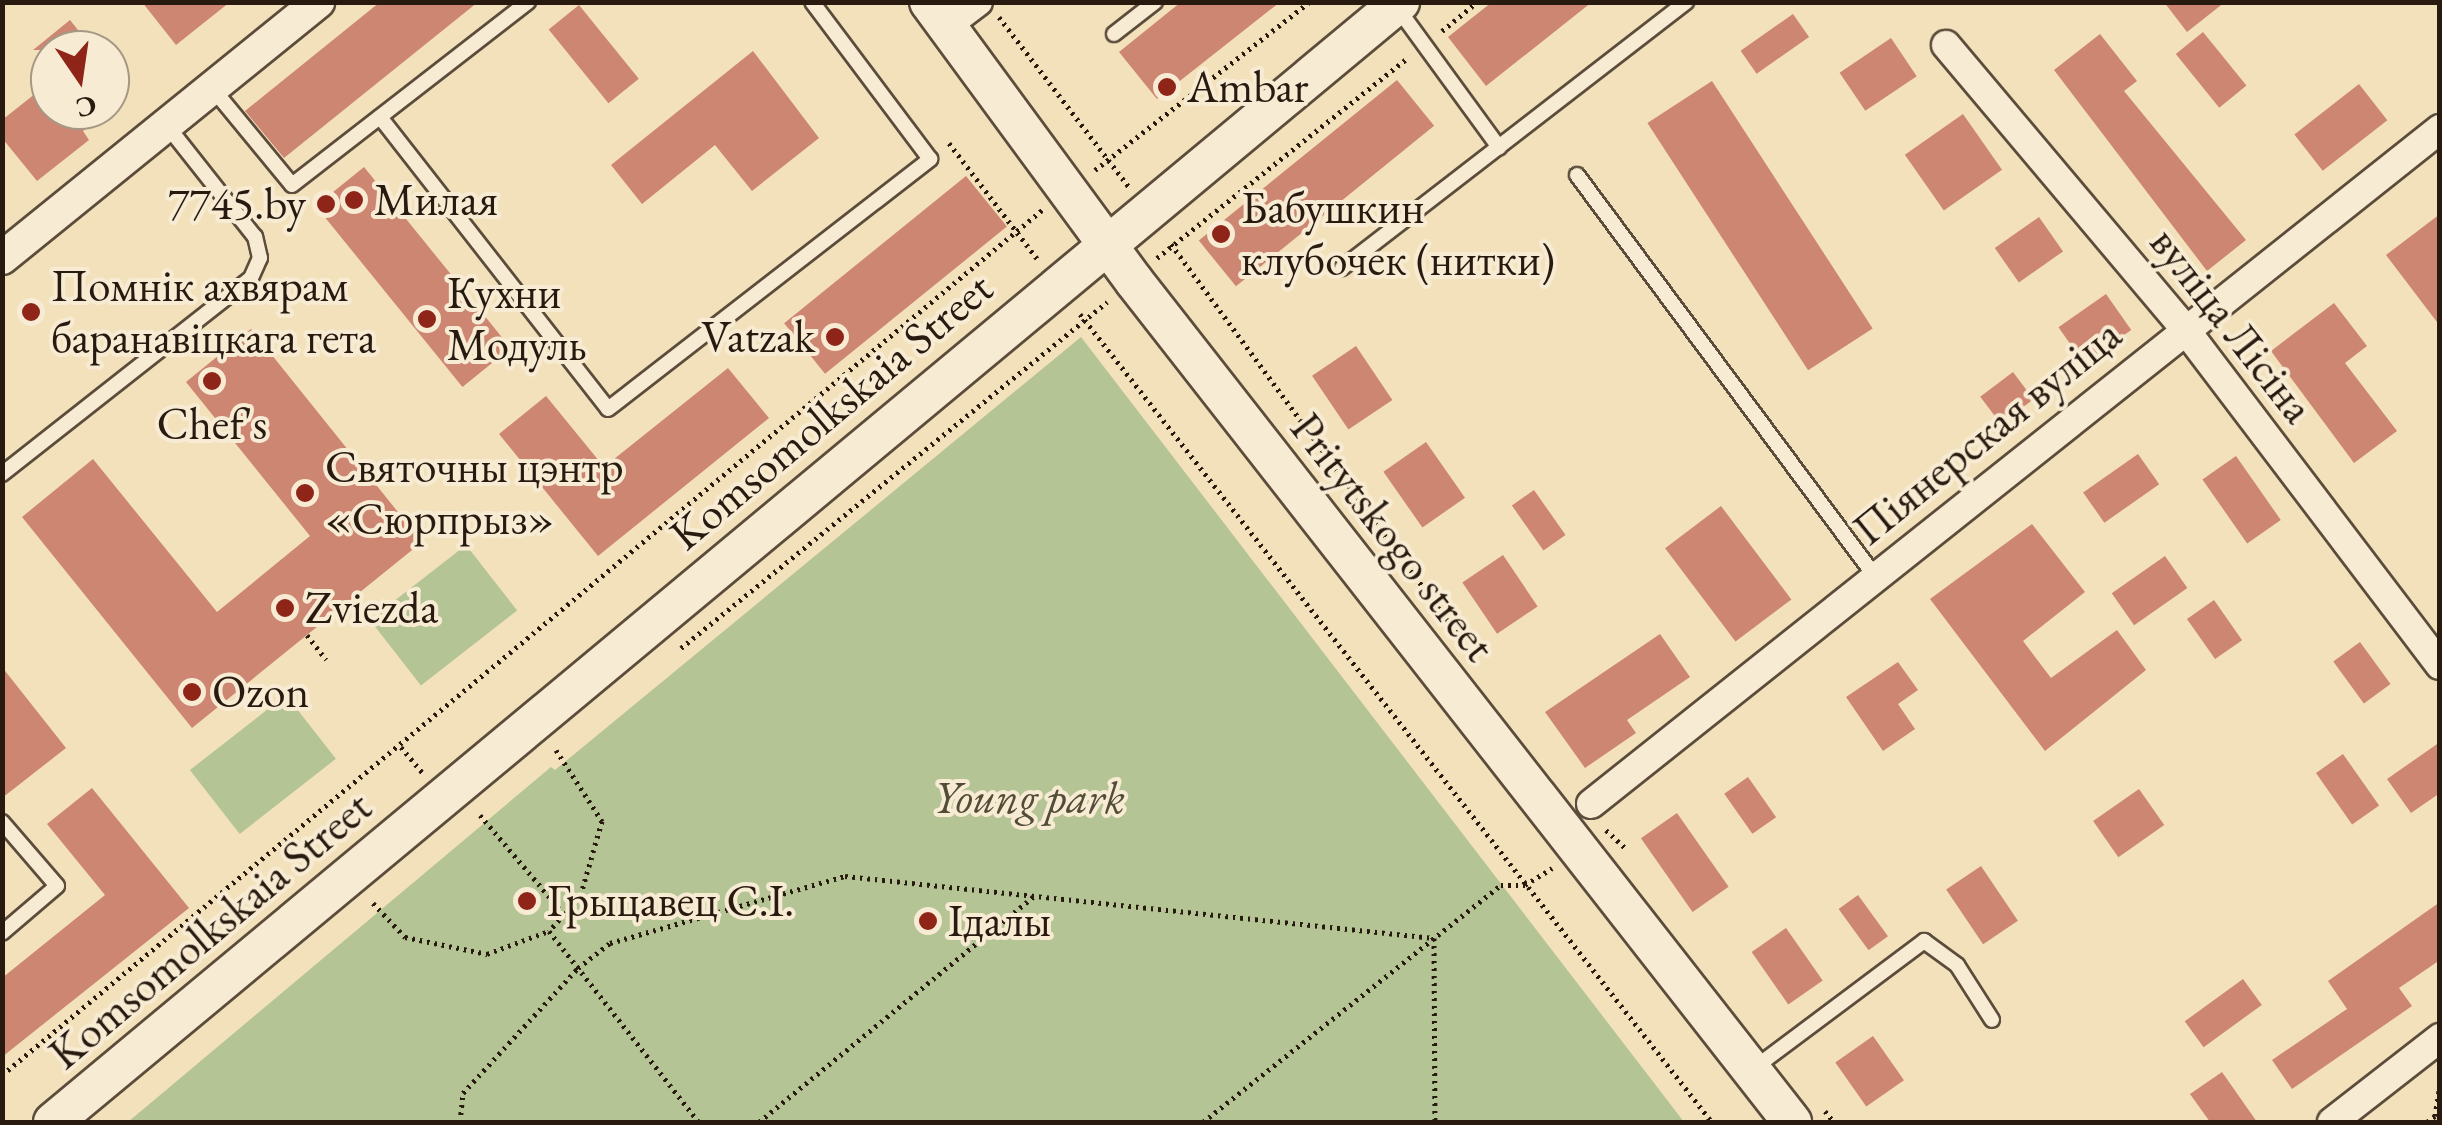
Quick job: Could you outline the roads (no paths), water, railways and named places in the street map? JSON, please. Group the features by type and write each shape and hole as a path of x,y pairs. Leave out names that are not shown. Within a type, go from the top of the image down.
{"main road":[{"name":"Komsomolkskaia Street","path":"53,1122 1398,4"},
{"name":"Pritytskogo street","path":"938,14 1105,244 1577,853 1792,1122"}],"street":[{"path":"2,258 318,2"},
{"path":"938,14 978,2"},
{"name":"вуліца Лісіна","path":"1946,46 2184,328 2440,665"},
{"name":"Піянерская вуліца","path":"1592,804 2184,328 2440,130"},
{"path":"2332,1122 2440,1038"}],"lane":[{"path":"213,89 292,185 528,2"},
{"path":"380,116 608,409 930,159 812,2"},
{"path":"1114,34 1154,2"},
{"path":"1342,268 1686,2"},
{"path":"1398,4 1499,146"},
{"path":"2,474 251,278 260,258 255,236 168,127"},
{"path":"1577,176 1876,576"},
{"path":"2,822 57,886 2,932"},
{"path":"1752,1070 1924,941 1956,965 1992,1020"}],"place":[{"name":"Ambar","path":"1167,87"},
{"name":"Милая","path":"354,200"},
{"name":"7745.by","path":"326,204"},
{"name":"Бабушкин клубочек (нитки)","path":"1221,234"},
{"name":"Помнік ахвярам баранавіцкага гета","path":"31,312"},
{"name":"Кухни Модуль","path":"427,319"},
{"name":"Vatzak","path":"835,337"},
{"name":"Chef's","path":"212,381"},
{"name":"Святочны цэнтр «Сюрпрыз»","path":"305,493"},
{"name":"Zviezda","path":"285,608"},
{"name":"Ozon","path":"192,692"},
{"name":"Грыцавец С.І.","path":"527,901"},
{"name":"Ідалы","path":"928,921"}],"park label":[{"name":"Young park","path":"1029,798"}]}
